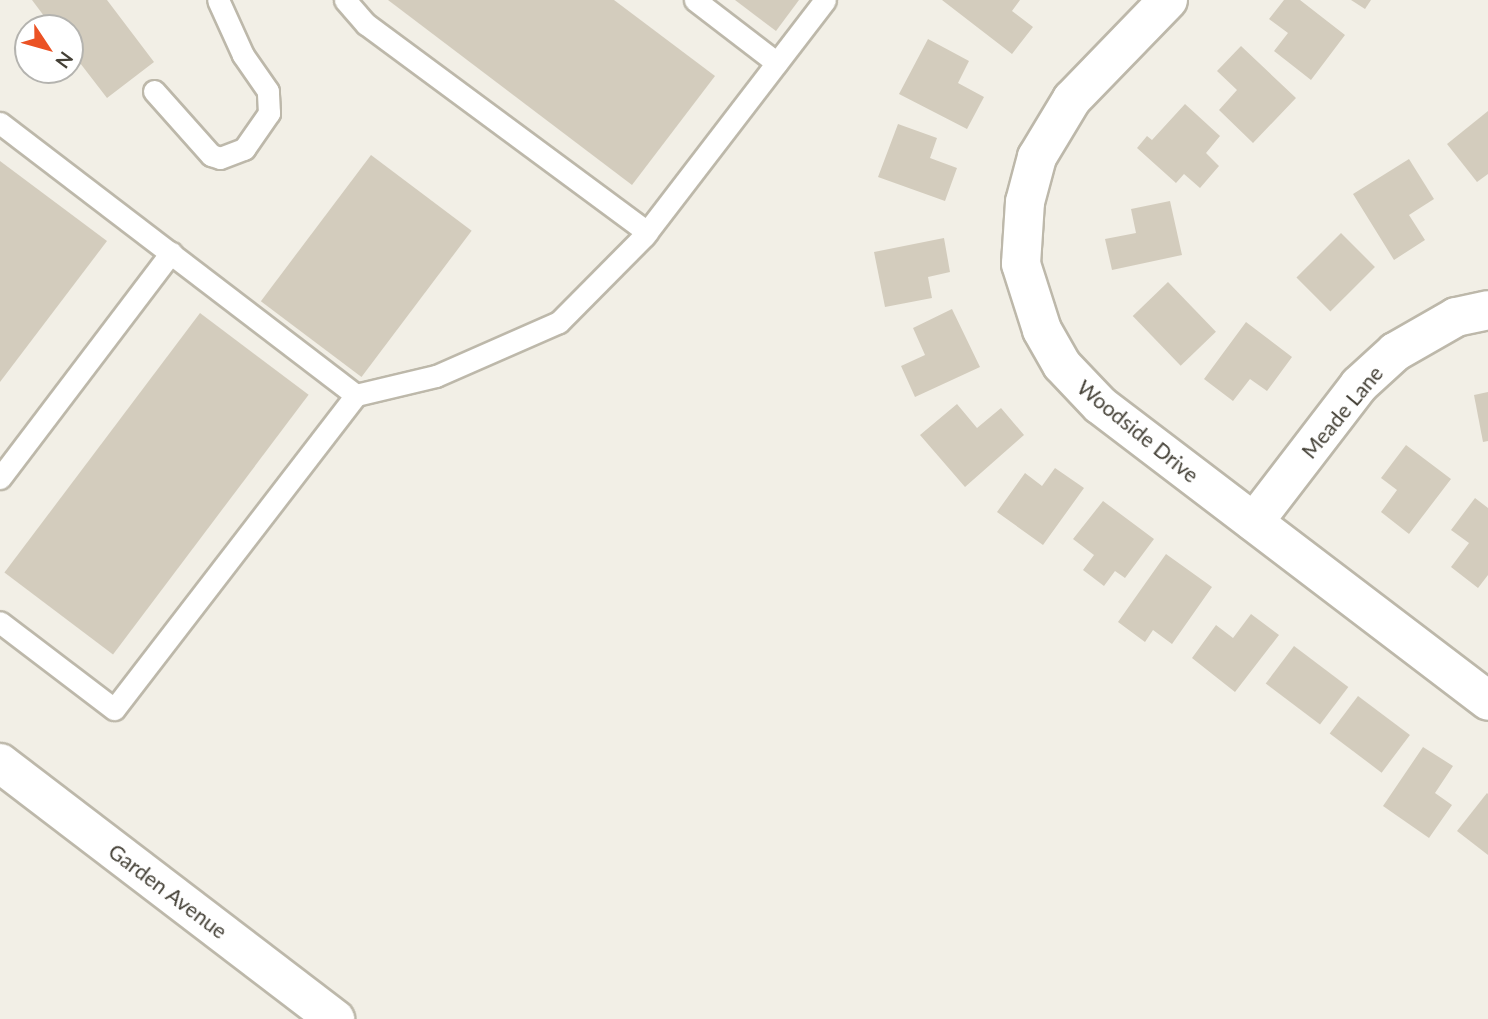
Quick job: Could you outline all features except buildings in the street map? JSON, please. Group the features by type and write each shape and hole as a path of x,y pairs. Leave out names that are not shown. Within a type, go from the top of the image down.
{"street":[{"name":"Woodside Drive","path":"1168,0 1072,99 1052,127 1025,202 1021,264 1042,330 1078,385 1488,701"},
{"name":"Meade Lane","path":"1254,522 1359,385 1386,360 1421,334 1456,317 1488,310"},
{"name":"Garden Avenue","path":"0,763 335,1019"}],"lane":[{"path":"154,91 211,155 220,158 244,149 269,113 268,91 243,55 218,0"},
{"path":"345,0 366,24 647,232"},
{"path":"695,0 777,63"},
{"path":"0,622 114,709 356,394 436,376 559,322 647,232 825,0"},
{"path":"0,123 356,394"},
{"path":"0,478 171,253"}]}
